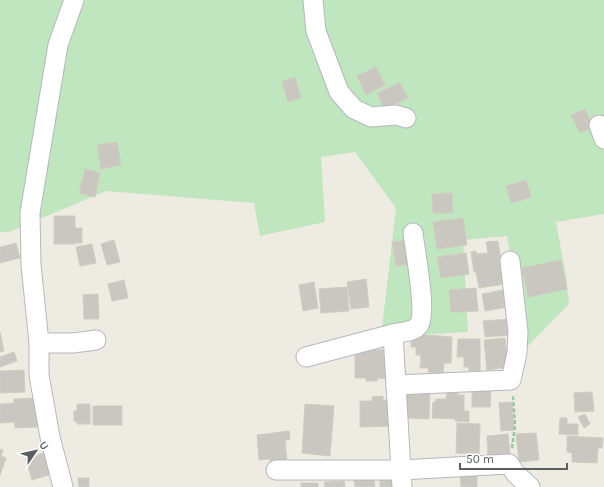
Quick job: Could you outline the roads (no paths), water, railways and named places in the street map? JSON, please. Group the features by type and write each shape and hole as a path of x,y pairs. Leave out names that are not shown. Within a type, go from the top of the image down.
{"street":[{"path":"63,487 50,437 39,375 39,343 31,265 30,213 58,45 74,0"},
{"path":"313,0 316,31 339,92 354,109 371,117 396,114 406,118"},
{"path":"306,357 415,329 420,324 423,309 413,233"},
{"path":"396,384 511,380 517,353 518,332 510,261"},
{"path":"393,334 402,479"},
{"path":"39,343 73,343 96,340"},
{"path":"276,470 402,479 509,464 516,474 530,487"}]}
